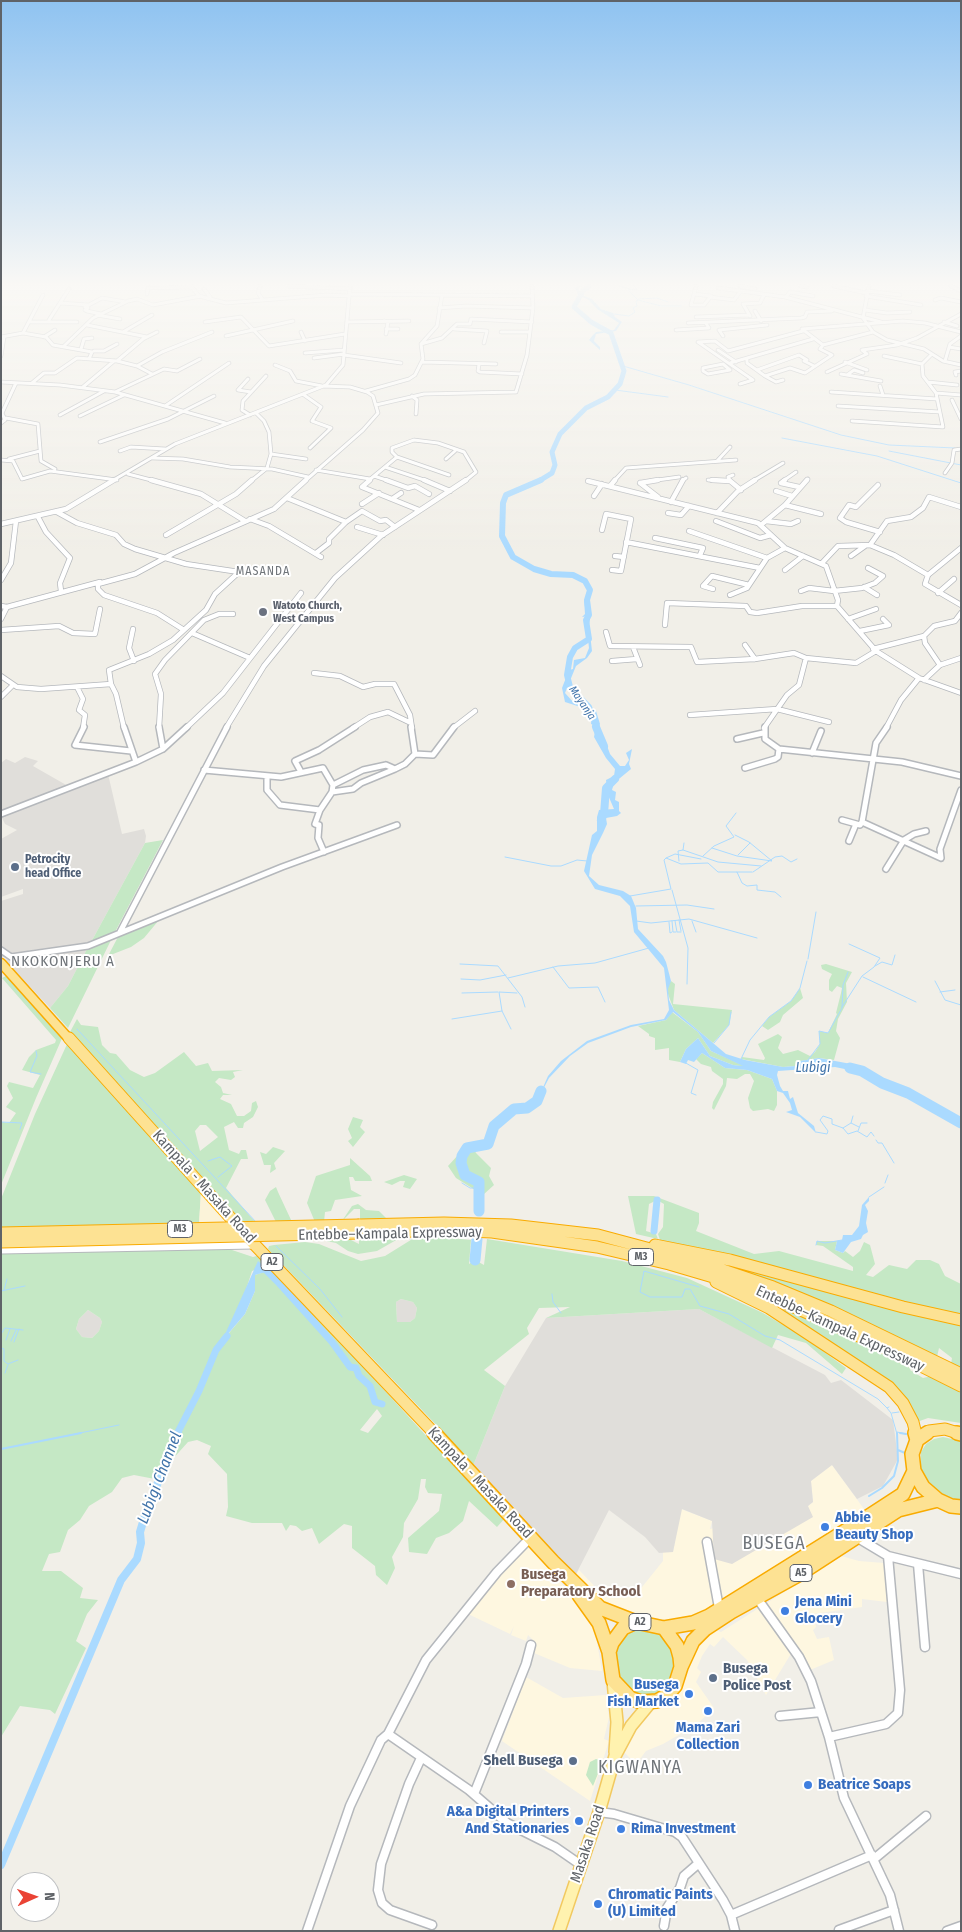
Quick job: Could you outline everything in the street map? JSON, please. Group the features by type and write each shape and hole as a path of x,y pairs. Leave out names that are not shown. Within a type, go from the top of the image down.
{"highway":[{"name":"Kampala - Masaka Road","path":"1,963 255,1245 478,1479 554,1562"},
{"name":"Entebbe–Kampala Expressway","path":"1,1242 359,1229 444,1223 511,1225 598,1235 699,1262 773,1287 831,1311 961,1374"},
{"name":"Entebbe–Kampala Expressway","path":"1,1233 359,1229 442,1230 492,1232 598,1247 754,1288 961,1386"},
{"path":"598,1235 730,1260 903,1307 961,1320"},
{"path":"684,1269 769,1308 889,1387 903,1403 910,1416 918,1440 923,1435 937,1429 961,1434"},
{"name":"A5","path":"664,1628 693,1623 903,1494 914,1471 912,1454 918,1440"},
{"path":"914,1471 923,1488 938,1500 951,1506 961,1507"},
{"name":"A5","path":"681,1667 693,1640 705,1629 798,1575 898,1510 938,1500"},
{"name":"A2","path":"554,1562 600,1608 636,1622 664,1628 677,1646 681,1667 675,1686 667,1695 650,1703"},
{"name":"A2","path":"554,1562 599,1623 609,1652 613,1680"},
{"name":"A2","path":"609,1652 612,1643 623,1628 636,1622"},
{"path":"613,1680 622,1692 630,1698 650,1703"}],"main road":[{"name":"A2","path":"613,1680 618,1722 615,1756"},
{"name":"A2","path":"615,1756 631,1726 650,1703"},
{"name":"Masaka Road","path":"559,1931 599,1812 615,1756"}],"street":[{"path":"31,383 39,376"},
{"path":"83,387 94,376"},
{"path":"115,392 148,376"},
{"path":"165,406 209,376"},
{"path":"250,415 242,410 241,406 266,376"},
{"path":"1,606 7,607 61,591 135,574 164,558 274,509 376,418 379,411 373,396 364,391 352,387 296,381 293,376"},
{"path":"1,524 57,512 118,480 165,450 225,423 304,395 326,385 334,376"},
{"path":"364,391 412,376"},
{"path":"376,404 412,396 480,392 512,394 516,392 521,376"},
{"path":"740,384 752,380 747,376"},
{"path":"765,376 776,382 782,380 776,376"},
{"path":"854,376 881,381"},
{"path":"852,422 943,427 936,393 924,376"},
{"path":"248,379 238,390 251,392"},
{"path":"1,382 83,387 115,392 225,423"},
{"path":"928,382 957,385"},
{"path":"16,383 2,413 6,418 38,424 41,460 45,466 64,472"},
{"path":"880,386 883,395"},
{"path":"60,414 104,391"},
{"path":"831,392 937,399"},
{"path":"936,393 961,395"},
{"path":"80,416 124,395"},
{"path":"304,395 321,407 312,421 331,428 310,448"},
{"path":"100,442 186,411 214,396"},
{"path":"412,396 417,400 416,414"},
{"path":"952,400 961,419"},
{"path":"838,406 940,412"},
{"path":"166,535 236,494 267,468 272,454 268,427 256,413"},
{"path":"1,423 6,418"},
{"path":"120,932 231,719 264,666 335,578 382,535 450,491 476,471 464,452 455,451 438,442 414,440 394,446 392,452 397,456 449,475"},
{"path":"717,461 730,447"},
{"path":"120,451 131,448 165,450"},
{"path":"945,473 952,463 954,450 961,449"},
{"path":"446,460 455,451"},
{"path":"1,460 40,452"},
{"path":"272,454 306,459"},
{"path":"14,462 21,455"},
{"path":"397,456 362,487 419,510"},
{"path":"152,458 183,459 230,467 267,468 308,477"},
{"path":"8,459 14,462 22,479 50,471 118,480"},
{"path":"610,486 626,468 736,460"},
{"path":"717,513 741,490 783,463"},
{"path":"385,467 411,475 450,491"},
{"path":"316,470 370,479"},
{"path":"796,472 781,483 800,487"},
{"path":"128,474 190,489 248,520 269,526 321,556"},
{"path":"729,481 728,477 733,475"},
{"path":"374,476 408,488 415,486 429,494"},
{"path":"665,501 640,483 678,477"},
{"path":"671,502 681,482 686,478"},
{"path":"761,525 785,505 808,479"},
{"path":"708,480 729,481 741,490"},
{"path":"588,481 761,525 781,542 785,548 822,563 829,574 838,600 837,606 860,631 874,650 921,679 961,694"},
{"path":"594,496 602,484"},
{"path":"878,485 856,507 849,505 840,518 846,522 880,532"},
{"path":"776,491 792,496"},
{"path":"362,504 379,493"},
{"path":"392,499 401,493"},
{"path":"851,556 868,546 891,519 912,517 923,508 929,497 961,507"},
{"path":"287,498 346,522"},
{"path":"785,505 821,514"},
{"path":"668,513 681,516 689,506"},
{"path":"316,553 329,543 329,539 346,522 363,511 380,520 386,520 395,527"},
{"path":"57,512 77,523 116,536 135,550 164,558 239,572 215,594 206,610 173,640 134,660 109,670 111,684 116,694 131,751 136,762"},
{"path":"602,530 606,514 631,518 621,571 612,570"},
{"path":"38,517 46,532 70,558 60,582 61,591"},
{"path":"716,520 760,538 771,535"},
{"path":"1,580 11,563 16,521"},
{"path":"766,521 791,524 798,521"},
{"path":"357,527 382,535"},
{"path":"689,531 767,558"},
{"path":"655,538 703,548 700,555"},
{"path":"626,542 760,568"},
{"path":"822,563 838,546 868,546 894,555 928,576"},
{"path":"730,594 741,592 749,585 767,558 785,548"},
{"path":"961,548 928,576 926,584 961,606"},
{"path":"615,556 624,557"},
{"path":"784,570 803,556"},
{"path":"801,590 809,588 834,592 864,587 875,583 883,576 868,568"},
{"path":"713,590 703,586 712,576 749,585"},
{"path":"938,593 954,579"},
{"path":"100,582 98,589 104,595 156,613 184,630"},
{"path":"864,587 877,594"},
{"path":"1,814 136,762 163,749 223,693 301,592"},
{"path":"665,625 668,603 746,606 750,612 757,613 780,611 802,606 837,606"},
{"path":"1,618 7,607"},
{"path":"1,630 59,626 73,633 95,634 100,609"},
{"path":"848,619 876,610"},
{"path":"606,632 610,646 691,647 697,662 755,659 794,653 806,658 856,663 874,650 924,636 934,626 955,621 961,612"},
{"path":"163,749 159,730 161,694 155,674 165,660 210,616 232,614"},
{"path":"860,631 889,625 883,619"},
{"path":"133,630 129,648 134,660"},
{"path":"192,633 250,658"},
{"path":"924,636 925,644 937,658 940,665"},
{"path":"745,645 755,659"},
{"path":"633,647 640,665"},
{"path":"806,658 799,685 787,695 764,728 763,733 766,742 779,749 902,762 961,776"},
{"path":"862,822 876,743 889,724 901,700 921,679 940,665 961,658"},
{"path":"612,661 637,659"},
{"path":"314,673 340,676 363,687 375,684 394,684 410,715 415,754"},
{"path":"1,676 13,685 41,689 111,684"},
{"path":"1,697 13,685"},
{"path":"77,687 83,699 79,710 85,715 85,724 74,744 131,751"},
{"path":"690,715 777,709 829,722"},
{"path":"332,792 353,789 405,764 415,754 434,755 456,724 475,711"},
{"path":"301,772 295,761 319,750 370,717 388,712 411,723"},
{"path":"812,753 821,730"},
{"path":"737,739 763,733"},
{"path":"745,768 775,759 778,757 779,749"},
{"path":"333,784 363,770 386,765 395,769"},
{"path":"204,770 281,777 322,768 333,784 332,792 320,810 315,824 319,825 318,838 324,852"},
{"path":"267,776 266,790 280,805 320,810"},
{"path":"842,820 856,824 862,822 941,858 940,849 961,790"},
{"path":"849,841 856,824"},
{"path":"1,950 11,958 37,952 88,946 397,825"},
{"path":"886,869 904,840 914,834 926,831"},
{"path":"1,1250 255,1245"},
{"path":"307,1931 350,1806 381,1740 388,1734 426,1660 497,1572 530,1537"},
{"path":"856,1537 888,1556 961,1574"},
{"path":"707,1542 719,1608"},
{"path":"829,1737 886,1724 898,1713 900,1690 888,1556"},
{"path":"918,1564 925,1647"},
{"path":"757,1598 799,1657 811,1681 829,1737 844,1798 873,1857 894,1910 899,1931"},
{"path":"474,1794 526,1664 531,1645"},
{"path":"780,1716 820,1712"},
{"path":"388,1734 474,1794 507,1823 555,1847 581,1865"},
{"path":"421,1758 409,1784 381,1864 378,1890 382,1903 390,1910 432,1925"},
{"path":"599,1812 614,1814 682,1836 731,1915 735,1931"},
{"path":"731,1915 873,1857 926,1816"},
{"path":"664,1926 667,1908 679,1889 684,1876 699,1863"},
{"path":"839,1930 894,1910"},
{"path":"947,1931 961,1926"}],"shaded area":[{"path":"25,757 38,761 33,766 68,786 1,812 1,763 6,759 15,763"},
{"path":"108,774 122,834 144,829 146,836 145,843 90,944 32,950 2,957 1,901 23,894 23,889 1,897 1,839 17,830 5,824 1,816"},
{"path":"87,949 68,986 50,1008 5,960 30,955"},
{"path":"401,1299 413,1302 417,1308 415,1318 410,1322 397,1322 396,1302"},
{"path":"699,1309 825,1375 831,1383 841,1380 893,1420 898,1459 883,1486 857,1499 832,1465 811,1481 813,1502 808,1506 813,1517 732,1564 714,1559 712,1521 682,1509 673,1552 659,1553 645,1537 609,1510 574,1578 469,1476 505,1386 546,1318"},
{"path":"88,1310 100,1318 102,1322 99,1331 92,1338 82,1337 76,1329 79,1319"},
{"path":"832,1465 864,1509 709,1609 672,1621 634,1615 604,1606 574,1578 579,1570 602,1594 634,1597 663,1561 663,1552 673,1552 681,1509 712,1521 710,1529 808,1506 813,1502 811,1481"},
{"path":"526,1544 549,1567 591,1622 595,1631 602,1671 570,1668 534,1653 532,1650 534,1641 528,1635 526,1641 511,1635 514,1626 510,1634 468,1614"},
{"path":"841,1556 859,1561 884,1563 887,1602 862,1599 862,1607 813,1614 816,1627 813,1630 817,1639 829,1637 834,1660 810,1670 795,1647 766,1695 747,1660 723,1637 714,1647 710,1644 697,1668 701,1672 696,1682 714,1708 696,1725 663,1744 646,1751 636,1764 623,1751 635,1728 652,1711 669,1700 698,1644 714,1629 721,1632"},
{"path":"526,1677 563,1698 606,1695 609,1717 604,1739 609,1741 590,1801 502,1741"}],"green space":[{"path":"163,840 115,932 90,944 145,843"},
{"path":"159,920 144,938 131,947 108,956 119,935"},
{"path":"112,938 68,1028 50,1008 68,986 87,949"},
{"path":"826,964 852,972 846,983 847,1002 838,1019 836,1031 840,1038 834,1060 819,1058 800,1061 796,1066 783,1067 741,1059 742,1057 764,1060 765,1058 758,1044 778,1034 782,1037 778,1048 783,1054 798,1050 810,1056 815,1052 820,1044 819,1031 828,1033 837,1014 842,988 837,986 832,992 829,990 829,980 832,974 822,969 821,965"},
{"path":"8,975 63,1036 1,1185 1,1124 2,1122 9,1123 16,1113 6,1107 13,1098 7,1086 9,1082 33,1088 40,1075 22,1070 29,1057 36,1050 55,1043 56,1040 2,978"},
{"path":"671,981 675,984 673,1004 732,1010 729,1025 713,1043 674,1010 668,994 668,984"},
{"path":"800,988 803,998 783,1015 780,1022 768,1030 762,1026 769,1017 791,1001"},
{"path":"672,1012 698,1032 711,1051 747,1067 733,1065 710,1056 698,1038 686,1049 680,1062 669,1060 669,1048 655,1050 655,1038 649,1036 638,1026 666,1020"},
{"path":"77,1019 81,1025 98,1027 102,1045 110,1053 116,1054 130,1070 144,1077 155,1073 184,1052 196,1066 208,1063 212,1071 243,1070 233,1072 235,1077 231,1080 219,1078 215,1082 221,1087 223,1093 232,1095 223,1095 220,1099 231,1104 237,1116 244,1116 251,1111 252,1103 256,1101 258,1107 253,1117 244,1123 243,1128 238,1128 234,1122 224,1127 229,1150 239,1154 241,1150 246,1150 248,1159 241,1159 226,1188 256,1223 241,1223 70,1032","holes":["200,1125 206,1125 218,1137 200,1151 195,1131"]},
{"path":"68,1042 201,1192 199,1224 1,1228 1,1199 35,1114"},
{"path":"702,1053 725,1068 747,1070 772,1079 777,1091 777,1105 774,1111 768,1109 753,1111 750,1108 748,1098 754,1081 750,1074 745,1074 737,1079 727,1078 726,1086 714,1110 712,1108 713,1102 723,1084 723,1079 712,1071 711,1067 701,1064 696,1059"},
{"path":"353,1117 363,1120 360,1127 365,1132 353,1147 348,1141 352,1138 348,1129"},
{"path":"470,1142 476,1153 491,1168 489,1176 494,1185 483,1195 456,1178 448,1166"},
{"path":"273,1147 285,1151 274,1163 276,1169 270,1173 271,1165 264,1165 260,1152 266,1154"},
{"path":"350,1158 370,1176 372,1181 355,1181 353,1177 349,1177 351,1190 362,1196 335,1200 331,1211 325,1212 324,1222 315,1222 307,1203 316,1176 350,1165"},
{"path":"404,1175 417,1179 410,1189 403,1187 405,1181 392,1185 384,1182"},
{"path":"276,1187 292,1222 276,1222 265,1200 270,1191"},
{"path":"628,1196 654,1196 699,1213 699,1223 696,1231 754,1254 779,1251 853,1271 853,1267 823,1246 816,1245 817,1241 837,1241 835,1250 843,1253 845,1251 853,1257 860,1251 864,1242 870,1245 875,1264 866,1275 873,1277 889,1265 907,1269 916,1260 930,1260 939,1264 945,1276 961,1284 961,1317 660,1240 658,1234 663,1227 664,1204 657,1200 649,1204 646,1231 656,1234 658,1239 636,1234"},
{"path":"358,1204 366,1210 379,1211 387,1219 360,1220 360,1209 354,1209 342,1221 352,1206"},
{"path":"427,1236 471,1240 469,1264 475,1260 484,1265 487,1239 622,1261 687,1278 763,1313 805,1338 846,1368 842,1374 806,1343 778,1335 772,1348 699,1309 546,1318 570,1307 539,1308 527,1328 529,1334 484,1370 505,1386 469,1476 444,1433 268,1249 269,1246 274,1245 305,1242 319,1244 361,1261 385,1256 414,1238","holes":["401,1299 413,1302 417,1308 415,1318 410,1322 397,1322 396,1302"]},
{"path":"347,1238 359,1244 359,1240 398,1239 377,1251 358,1254 348,1251 336,1243 316,1239"},
{"path":"223,1247 253,1257 260,1255 431,1441 506,1517 497,1527 469,1501 463,1521 449,1533 436,1538 427,1554 409,1552 408,1538 439,1511 442,1494 428,1493 425,1487 426,1479 421,1479 418,1499 404,1523 403,1537 392,1557 395,1568 387,1585 376,1575 375,1566 352,1548 352,1526 344,1524 319,1544 312,1528 302,1531 296,1526 290,1525 286,1531 282,1523 252,1523 226,1516 228,1507 227,1474 208,1454 211,1446 197,1440 188,1442 171,1461 167,1461 160,1480 134,1475 122,1478 112,1492 89,1506 80,1520 68,1530 60,1552 49,1554 42,1571 61,1571 83,1588 80,1598 98,1600 87,1614 76,1641 86,1648 55,1714 50,1710 20,1706 1,1737 1,1252","holes":["265,1267 264,1272 255,1275 255,1291 245,1314 224,1339 244,1296 252,1271","88,1310 100,1318 102,1322 99,1331 92,1338 82,1337 76,1329 79,1319","377,1409 382,1416 368,1433 360,1430"]},
{"path":"741,1267 961,1324 961,1369 951,1364 952,1358 939,1348 937,1357 781,1284 740,1270"},
{"path":"748,1292 879,1349 912,1366 910,1370 923,1378 932,1376 961,1391 961,1423 928,1418 917,1422 908,1400 882,1375"},
{"path":"943,1437 961,1441 961,1504 932,1491 920,1472 921,1452 926,1444 934,1439"},
{"path":"637,1628 660,1632 675,1654 675,1674 665,1690 654,1695 640,1695 631,1690 618,1675 614,1654 622,1636"},
{"path":"596,1759 603,1761 593,1786 586,1775 590,1762"}],"sand":[{"path":"201,1192 228,1224 199,1224"}],"water":[{"path":"590,592 588,603 591,614 589,625 592,651 587,658 576,666 565,693 574,703 596,711 600,724 597,733 606,743 610,754 620,766 625,766 629,760 626,753 632,749 629,764 631,769 614,783 612,790 616,792 615,800 619,802 619,811 621,813 617,816 606,818 607,824 592,855 589,876 599,885 623,891 631,896 636,908 638,929 663,956 666,962 671,981 668,989 669,1000 674,1010 726,1054 745,1060 783,1067 796,1066 800,1061 819,1058 862,1066 859,1072 835,1067 778,1071 777,1075 783,1091 788,1091 790,1099 793,1097 798,1113 814,1126 816,1133 800,1117 786,1112 792,1110 790,1103 783,1093 777,1091 772,1079 747,1070 725,1068 702,1053 694,1062 688,1060 686,1064 680,1062 686,1049 698,1038 710,1056 733,1065 743,1066 711,1051 698,1032 673,1012 666,1020 631,1027 588,1043 570,1056 549,1078 537,1101 548,1076 561,1061 587,1041 631,1025 664,1019 669,1010 664,968 634,932 630,906 620,896 595,889 584,871 592,835 597,831 599,810 614,809 608,795 606,780 614,776 615,769 594,737 596,726 591,724 593,711 565,702 562,688 569,670 573,669 574,660 585,658 589,648 586,621 588,616 582,617 585,614 584,600 588,599"},
{"path":"869,1197 869,1201 865,1205 868,1211 866,1223 868,1232 861,1239 851,1242 843,1253 835,1250 837,1241 842,1240 843,1235 852,1235 859,1226 862,1205"},
{"path":"258,1261 265,1267 264,1272 255,1275 255,1291 245,1314 222,1341"}],"waterway":[{"name":"Mayanja","path":"540,481 552,473 555,465 552,452 560,434 586,408 608,397 620,384 622,376"},
{"path":"658,376 841,435 889,445 955,448"},
{"path":"615,390 668,397"},
{"path":"782,438 877,456 961,483"},
{"path":"889,451 961,465"},
{"name":"Mayanja","path":"540,481 506,495 503,503 502,536 513,557 534,569 551,574 573,575 585,581 590,590 587,600 589,615 586,620 589,639 575,648 570,657 567,675 570,687 589,707 597,728"},
{"name":"Mayanja","path":"596,727 604,746"},
{"name":"Mayanja","path":"601,820 604,814 606,788 615,779"},
{"path":"703,856 714,846 734,837 726,826 736,813"},
{"path":"735,835 749,842 771,860"},
{"path":"683,850 684,843"},
{"path":"738,855 750,843"},
{"path":"712,848 737,856 770,861"},
{"path":"678,855 678,851 683,850"},
{"path":"683,850 718,862 761,866"},
{"path":"666,858 675,854 678,855"},
{"path":"678,855 701,859"},
{"path":"678,855 679,861"},
{"path":"771,860 782,856 791,862 797,859"},
{"path":"505,857 551,866 561,866 577,860 587,861"},
{"path":"630,896 671,889 664,860 666,858"},
{"path":"666,858 681,864 708,863 718,872 737,872"},
{"path":"770,861 772,861 771,860"},
{"path":"753,872 770,861"},
{"path":"737,872 752,872"},
{"path":"737,872 742,883 747,886 757,885 757,890 775,892 781,897"},
{"path":"672,890 676,905"},
{"path":"636,906 676,905"},
{"path":"676,905 680,920"},
{"path":"676,905 714,909"},
{"path":"808,959 816,912"},
{"path":"680,920 689,919 757,938"},
{"path":"636,921 651,923 679,920"},
{"path":"679,920 681,931"},
{"path":"680,920 688,948 687,984"},
{"path":"672,921 673,932 676,932"},
{"path":"675,921 677,932 681,932"},
{"path":"692,921 696,932"},
{"path":"669,922 670,933 672,932"},
{"path":"842,1007 862,976 874,967 880,958 849,944"},
{"path":"553,967 595,963 649,948"},
{"path":"875,966 882,962 892,965 895,955"},
{"path":"741,1059 750,1040 769,1017 791,1001 796,994 800,988 807,961"},
{"path":"460,964 498,966 505,975"},
{"path":"508,978 553,967"},
{"path":"553,967 569,988 598,987 605,1002"},
{"path":"842,1007 843,985 848,972"},
{"path":"461,979 480,980 505,975"},
{"path":"505,975 522,997 525,1007"},
{"path":"863,977 916,1002"},
{"path":"935,981 941,992"},
{"path":"941,992 955,990"},
{"path":"462,993 498,992"},
{"path":"502,1011 499,992 517,993"},
{"path":"941,992 945,1000 961,1005"},
{"path":"808,1060 820,1044 819,1031 828,1033 842,1007"},
{"path":"452,1019 502,1011"},
{"path":"502,1011 511,1029"},
{"path":"714,1043 729,1025 731,1012"},
{"path":"77,1029 256,1222"},
{"path":"36,1051 37,1056 30,1072 41,1074"},
{"path":"684,1062 698,1070 691,1093 696,1095"},
{"name":"Lubigi","path":"850,1068 862,1071 882,1083 908,1093 961,1123"},
{"path":"479,1211 479,1182 465,1175 461,1163 462,1156 467,1148 488,1144 494,1126 514,1109 527,1108 537,1101 541,1091"},
{"path":"816,1132 827,1134 828,1131 820,1120 823,1116 832,1119 832,1124 843,1128"},
{"path":"851,1123 853,1116"},
{"path":"1,1122 22,1123 20,1129"},
{"path":"843,1128 851,1123"},
{"path":"851,1123 859,1127"},
{"path":"858,1131 861,1123 867,1123"},
{"path":"843,1128 848,1134 857,1131 867,1137 871,1132 874,1136"},
{"path":"876,1140 878,1143 882,1143 894,1163"},
{"path":"208,1161 220,1157 232,1166 218,1177"},
{"path":"885,1183 888,1175"},
{"path":"462,1183 470,1188 481,1188"},
{"path":"869,1197 884,1187"},
{"path":"654,1231 657,1200"},
{"path":"475,1260 477,1239"},
{"path":"816,1245 817,1241 825,1243 842,1240"},
{"path":"276,1246 320,1289 342,1317"},
{"name":"Lubigi Channel","path":"258,1270 265,1269 278,1282 332,1342 350,1367 356,1368 359,1376 370,1386 375,1402 382,1404"},
{"path":"699,1287 644,1271 640,1292 650,1297 682,1297 685,1289 690,1289 700,1306 729,1314 765,1336 780,1340 878,1399 887,1408"},
{"path":"4,1290 7,1279"},
{"path":"1,1291 25,1286"},
{"path":"552,1294 553,1302 561,1313"},
{"path":"1,1334 5,1328 19,1330"},
{"path":"6,1340 10,1329"},
{"path":"11,1341 16,1330"},
{"path":"14,1342 19,1330"},
{"path":"19,1330 23,1330"},
{"name":"Lubigi Channel","path":"177,1434 199,1391 216,1350 227,1336"},
{"path":"1,1348 4,1349 4,1361 8,1364 18,1360"},
{"path":"5,1373 8,1365"},
{"path":"887,1408 891,1413 897,1434"},
{"path":"892,1413 899,1412"},
{"path":"75,1434 119,1425"},
{"path":"897,1432 906,1434 900,1433"},
{"path":"1,1449 81,1433"},
{"name":"Lubigi Channel","path":"1,1865 121,1580 137,1559 141,1543 140,1532 146,1512 178,1433"},
{"path":"869,1496 882,1488 894,1476 898,1461 897,1433"},
{"path":"898,1450 905,1453"}],"place":[{"name":"Watoto Church, West Campus","path":"263,612"},
{"name":"Petrocity head Office","path":"15,867"},
{"name":"Abbie Beauty Shop","path":"825,1527"},
{"name":"Busega Preparatory School","path":"511,1584"},
{"name":"Jena Mini Glocery","path":"785,1611"},
{"name":"Busega Police Post","path":"713,1678"},
{"name":"Busega Fish Market","path":"689,1694"},
{"name":"Mama Zari Collection","path":"708,1711"},
{"name":"Shell Busega","path":"573,1761"},
{"name":"Beatrice Soaps","path":"808,1785"},
{"name":"A&a Digital Printers And Stationaries","path":"579,1821"},
{"name":"Rima Investment","path":"621,1829"},
{"name":"Chromatic Paints (U) Limited","path":"598,1904"}],"district":[{"name":"MASANDA","path":"263,572"},
{"name":"NKOKONJERU A","path":"63,962"},
{"name":"BUSEGA","path":"774,1544"},
{"name":"KIGWANYA","path":"640,1768"}]}
